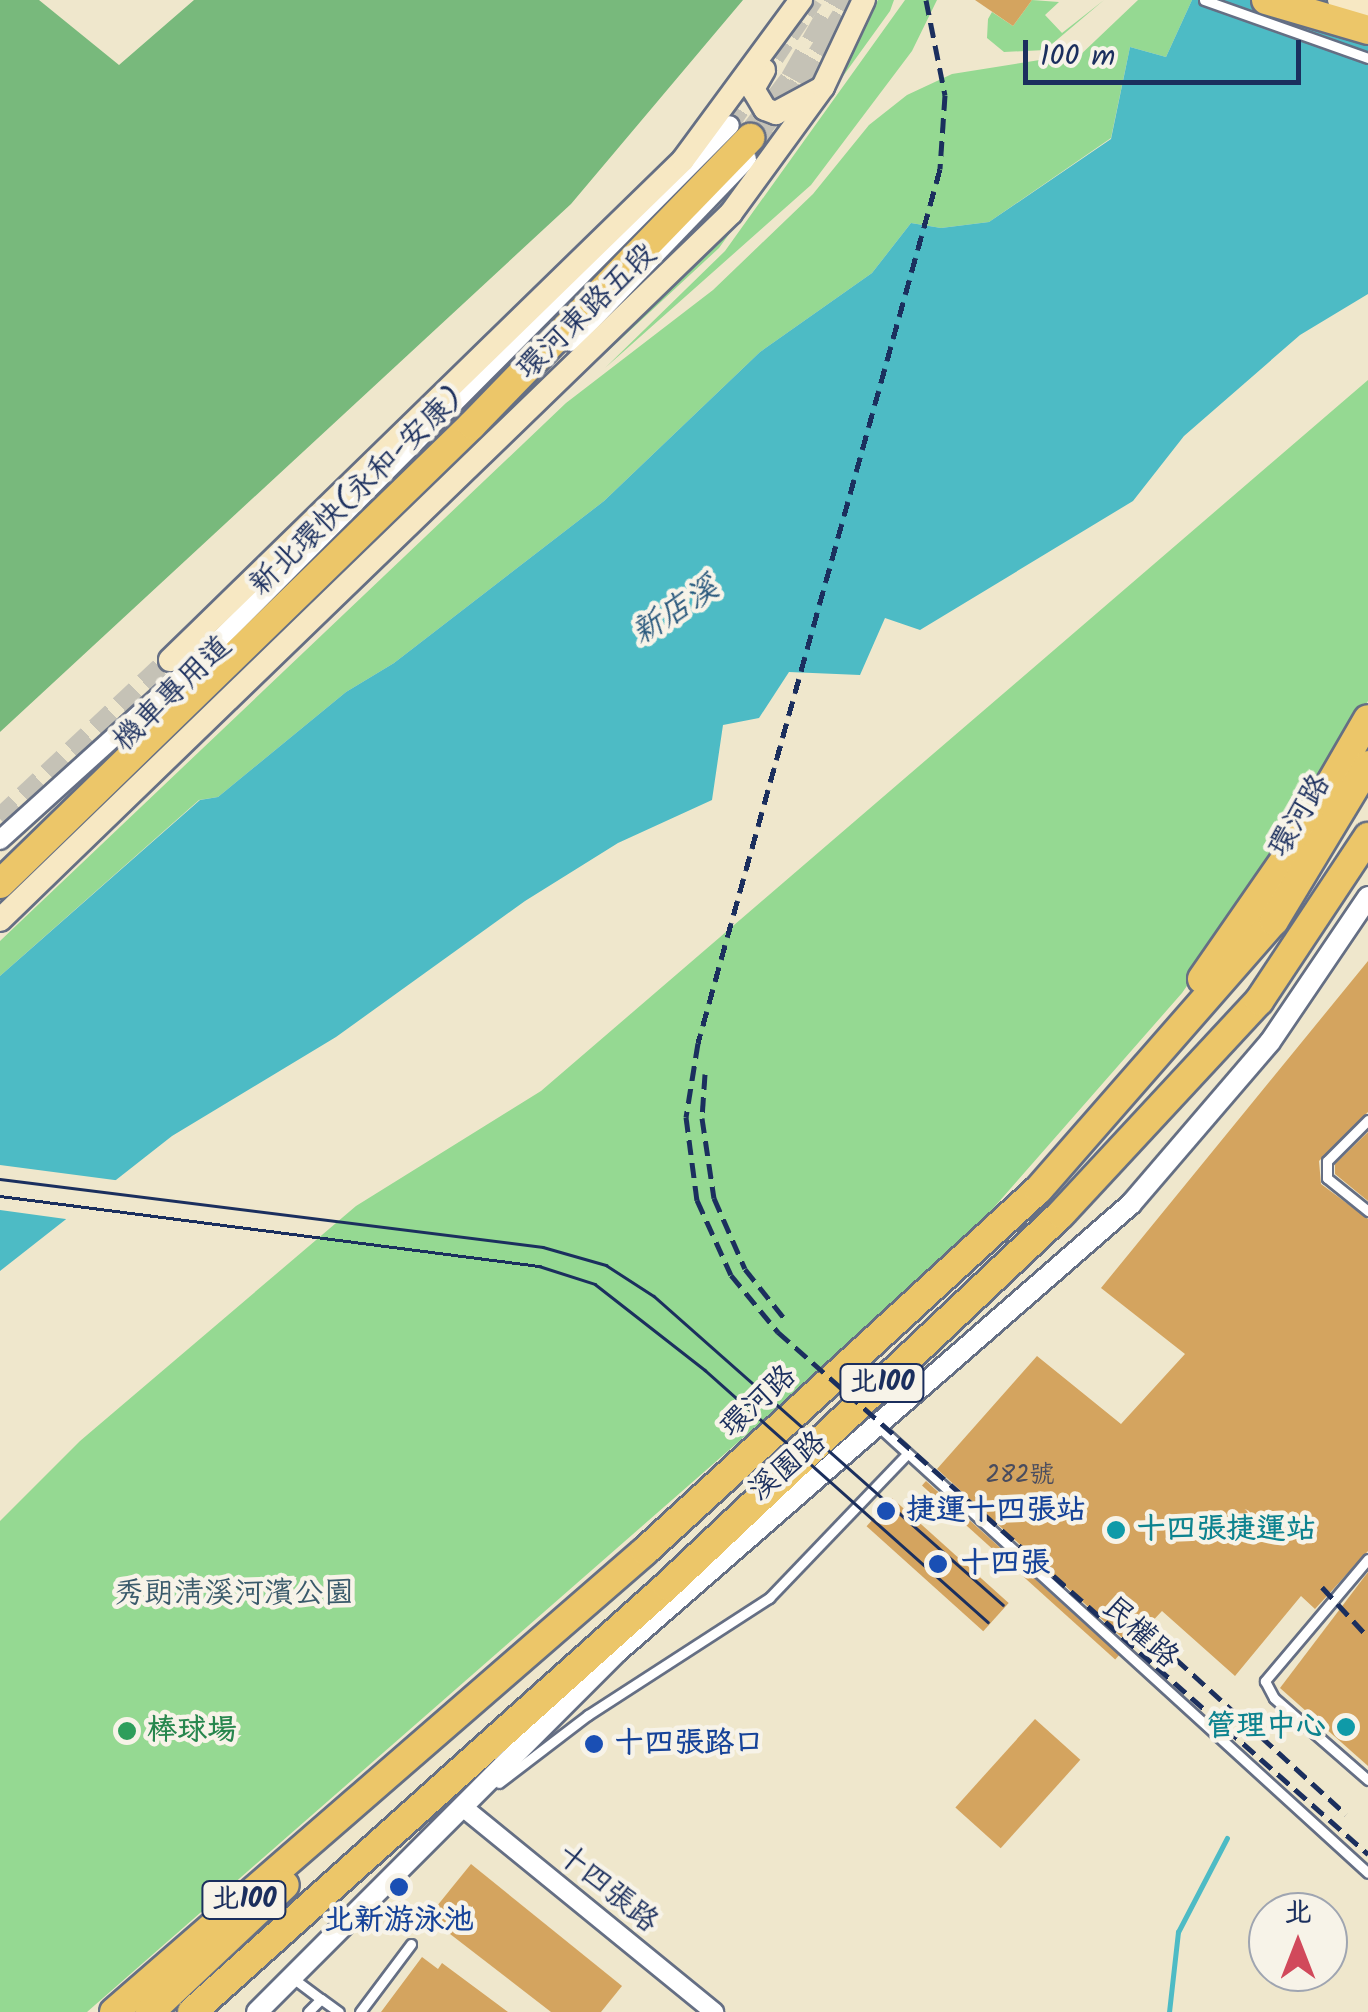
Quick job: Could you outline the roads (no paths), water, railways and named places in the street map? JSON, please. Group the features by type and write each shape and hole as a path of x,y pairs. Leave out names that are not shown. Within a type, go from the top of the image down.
{"highway":[{"path":"1266,0 1368,30"},
{"name":"新北環快(永和-安康)","path":"0,867 464,417 745,135"},
{"name":"新北環快(永和-安康)","path":"0,884 472,426 745,135"},
{"path":"1120,1096 1268,886 1368,720"},
{"name":"環河路","path":"124,2009 222,1951 376,1790 1038,1189 1274,921 1368,765"},
{"name":"北100","path":"192,2012 339,1876 667,1586 1062,1214 1259,1001 1368,837"},
{"path":"172,2012 339,1876"}],"main road":[{"name":"環河東路五段","path":"170,660 683,160 784,29 801,0"},
{"name":"環河東路五段","path":"0,920 731,213 786,147 823,88 864,0"},
{"path":"1339,0 1368,9"},
{"path":"784,29 753,89 756,101 776,113 823,88"}],"street":[{"name":"機車專用道","path":"0,840 196,664 745,135"},
{"name":"機車專用道","path":"0,896 312,599 682,232 745,135"},
{"name":"溪園路","path":"257,2012 294,1980 603,1665 880,1428 1131,1204 1270,1042 1368,898"},
{"name":"十四張路","path":"464,1808 714,2012"}],"lane":[{"path":"1204,0 1368,58"},
{"path":"1368,1120 1327,1161 1327,1178 1368,1211"},
{"path":"667,1586 925,1386"},
{"name":"民權路","path":"880,1428 1368,1873"},
{"path":"464,1808 588,1715 768,1598 907,1454"},
{"path":"1368,1559 1266,1681 1274,1698 1368,1780"},
{"path":"360,2012 411,1944"},
{"path":"294,1980 339,2012"},
{"path":"308,2012 321,1999"}],"water":[{"name":"新店溪","path":"1192,0 1368,0 1368,294 1300,335 1184,436 1133,501 920,630 885,618 860,675 789,672 759,718 723,725 712,800 618,843 525,901 336,1037 172,1136 0,1271 0,976 200,800 218,797 346,692 394,663 604,501 760,352 872,273 911,223 941,228 989,222 1111,139 1130,47 1166,57"}],"waterway":[{"path":"1169,2012 1178,1932 1227,1838"}],"tunnel":[{"path":"730,125 814,0"},
{"path":"750,138 794,80 839,0"},
{"path":"760,145 850,0"},
{"path":"0,819 170,660"}],"tram line":[{"path":"0,1179 543,1247 606,1265 654,1296 1003,1605"},
{"path":"0,1196 539,1266 595,1284 705,1370 988,1622"}],"railway":[{"path":"926,0 945,95 940,169 698,1043 686,1117 697,1200 731,1275 778,1332 1368,1854"},
{"path":"705,1074 702,1118 714,1198 745,1269 784,1318"},
{"path":"1322,1587 1368,1637"},
{"path":"1176,1659 1346,1814"}],"place":[{"name":"捷運十四張站","path":"886,1511"},
{"name":"十四張捷運站","path":"1116,1530"},
{"name":"十四張","path":"938,1564"},
{"name":"管理中心","path":"1346,1727"},
{"name":"棒球場","path":"127,1731"},
{"name":"十四張路口","path":"594,1744"},
{"name":"北新游泳池","path":"399,1887"}],"park label":[{"name":"秀朗清溪河濱公園","path":"234,1594"}]}
